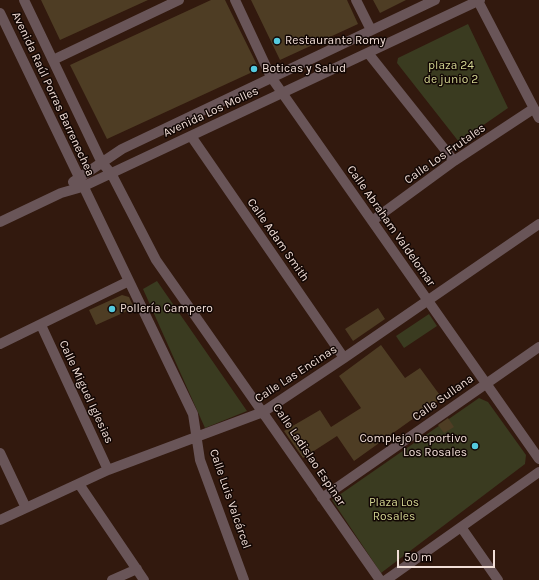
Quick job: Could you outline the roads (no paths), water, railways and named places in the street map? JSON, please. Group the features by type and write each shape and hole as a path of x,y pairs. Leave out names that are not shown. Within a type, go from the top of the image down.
{"street":[{"name":"Avenida Raúl Porras Barrenechea","path":"24,0 102,163"},
{"path":"53,60 179,0"},
{"name":"Calle Abraham Valdelomar","path":"235,0 271,77 539,460"},
{"path":"356,0 371,30"},
{"name":"Avenida Los Molles","path":"0,222 61,193 80,182 102,163 122,149 435,0"},
{"path":"479,0 536,113"},
{"name":"Avenida Los Molles","path":"80,182 111,173 479,0"},
{"name":"Avenida Raúl Porras Barrenechea","path":"0,13 80,182"},
{"path":"368,52 454,161"},
{"name":"Calle Los Frutales","path":"372,221 454,161 536,113"},
{"name":"Calle Adam Smith","path":"191,136 344,358"},
{"name":"Calle Ladislao Espinar","path":"102,163 111,173 156,260 380,580"},
{"name":"Calle Luis Valcárcel","path":"80,182 193,414 198,437 200,460 244,580"},
{"name":"Calle Las Encinas","path":"0,520 108,470 263,412 539,224"},
{"path":"0,344 129,281"},
{"name":"Calle Miguel Iglesias","path":"41,325 108,470"},
{"name":"Calle Sullana","path":"322,498 539,347"},
{"path":"0,453 26,508"},
{"path":"386,580 539,472"},
{"path":"79,484 144,580"},
{"path":"461,527 498,580"},
{"path":"112,580 137,569"}],"place":[{"name":"Restaurante Romy","path":"277,41"},
{"name":"Boticas y Salud","path":"254,69"},
{"name":"Pollería Campero","path":"112,309"},
{"name":"Complejo Deportivo Los Rosales","path":"475,446"}],"park label":[{"name":"plaza 24 de junio 2","path":"451,73"},
{"name":"Plaza Los Rosales","path":"394,510"}]}
